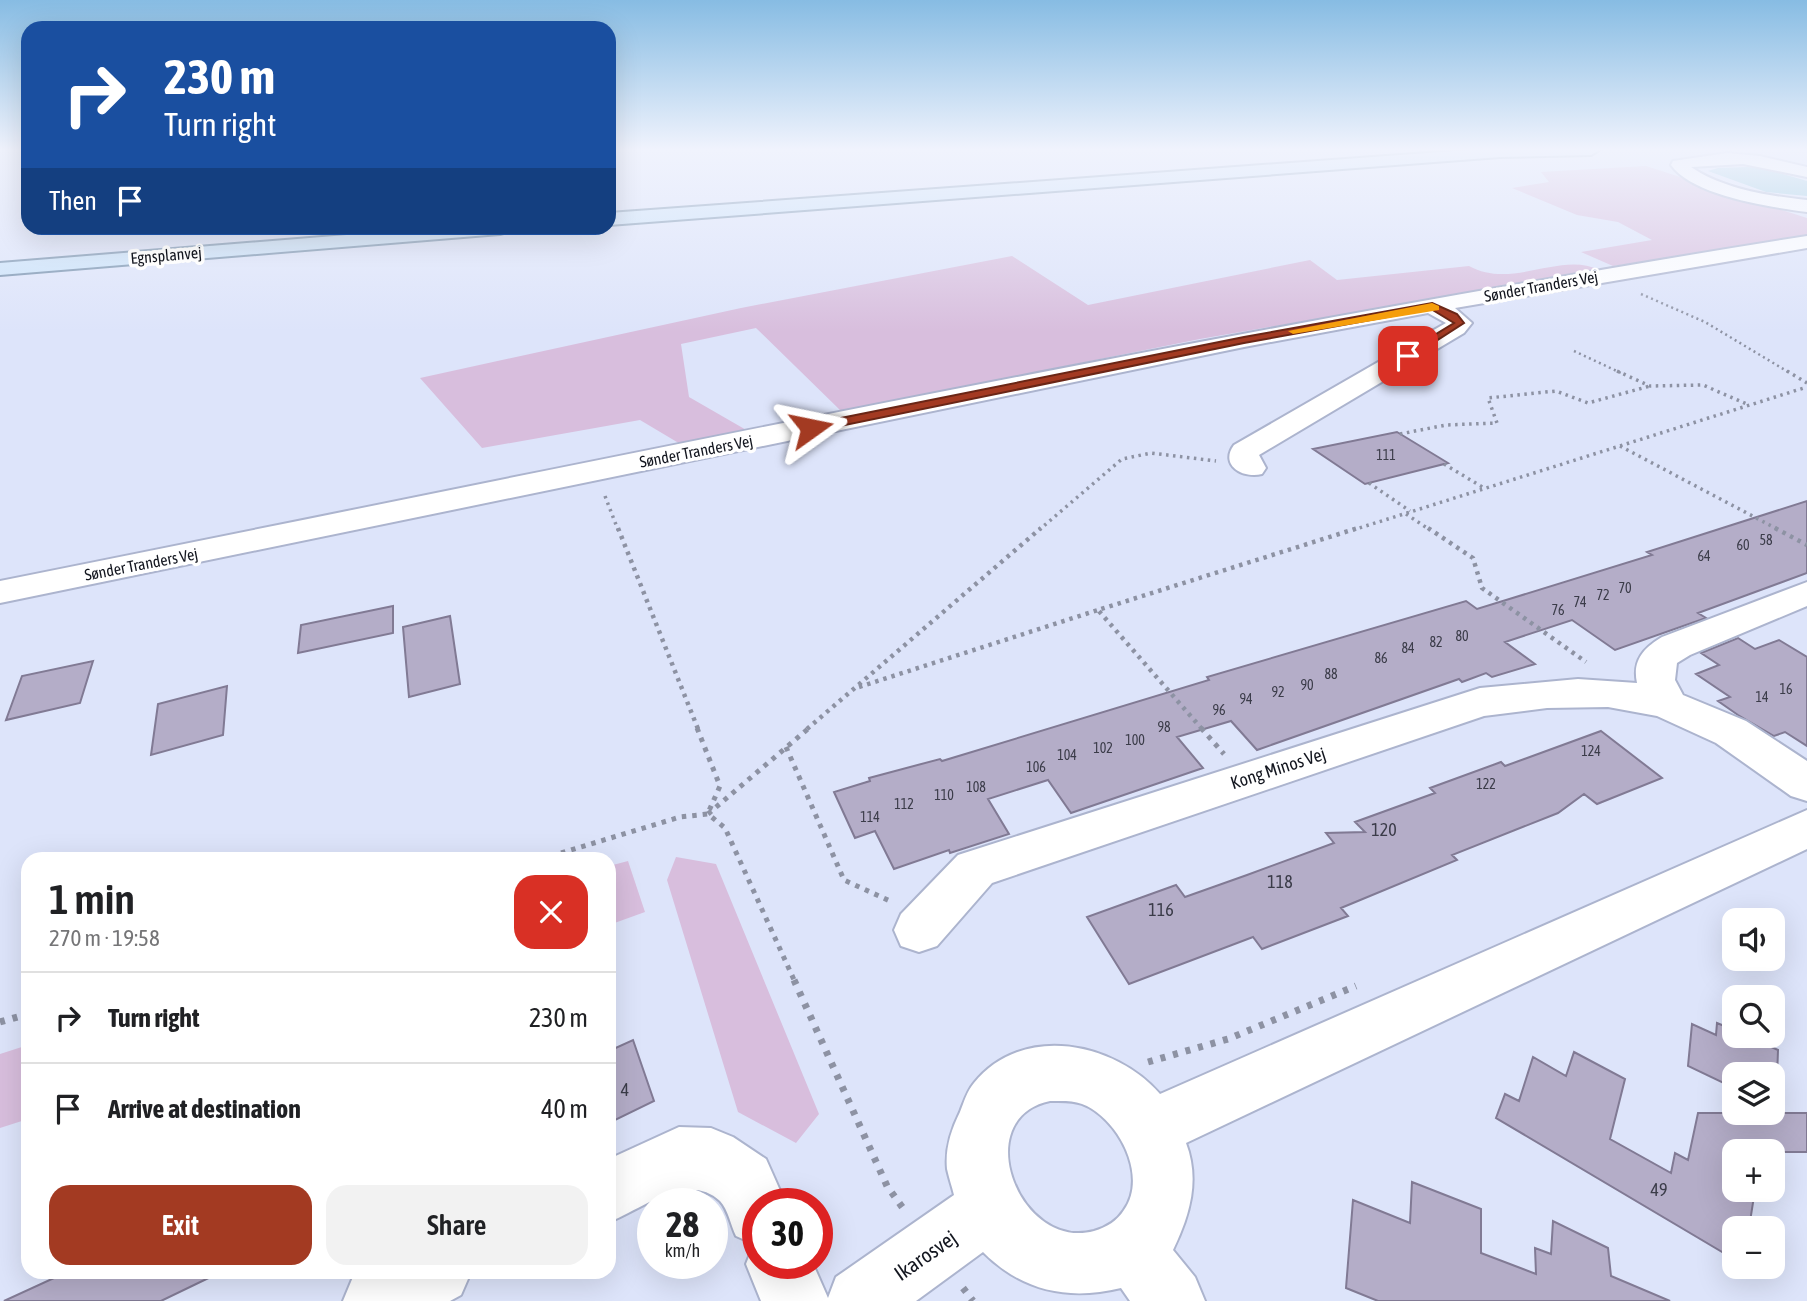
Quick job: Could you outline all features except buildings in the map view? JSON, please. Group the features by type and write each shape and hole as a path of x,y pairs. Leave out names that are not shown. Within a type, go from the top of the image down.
{"main road":[{"path":"616,218 718,211"},
{"name":"Egnsplanvej","path":"0,269 415,235"}],"street":[{"name":"Sønder Tranders Vej","path":"0,592 1231,343 1598,276 1807,242"},
{"path":"1249,465 1244,452 1460,323 1453,316 1432,306"},
{"path":"1668,704 1655,680 1658,657 1676,646 1807,593"},
{"name":"Kong Minos Vej","path":"924,924 975,869 1480,702 1553,692 1610,691 1668,704 1731,732 1807,784"},
{"path":"1149,1129 1807,828"},
{"path":"1050,1073 1078,1074 1105,1085 1130,1103 1149,1129 1161,1160 1163,1194 1153,1225 1132,1249 1104,1263 1072,1266 1039,1256 1011,1236 989,1209 978,1178 976,1147 985,1118 1000,1095 1023,1080 1050,1073"},
{"path":"616,1188 678,1157 711,1159 744,1181 747,1188"},
{"name":"Ikarosvej","path":"860,1301 989,1209"},
{"path":"1132,1249 1171,1301"},
{"path":"377,1301 423,1279"},
{"path":"785,1279 795,1301"}],"path":[{"path":"1598,276 1705,322 1807,385"},
{"path":"1574,351 1650,386"},
{"path":"1400,434 1446,425 1497,423 1488,398 1556,391 1588,403 1650,386 1703,385 1750,405"},
{"path":"855,689 1807,385"},
{"path":"1619,446 1807,545"},
{"path":"564,852 680,817 708,814 1122,459 1151,453 1249,465"},
{"path":"1444,464 1485,488"},
{"path":"595,472 720,786 708,814"},
{"path":"1370,483 1473,558 1482,588 1593,667 1610,691"},
{"path":"1098,610 1245,779"},
{"path":"786,747 845,880 924,924"},
{"path":"708,814 725,828 887,1186 933,1250"},
{"path":"1134,1058 1146,1062 1186,1054 1243,1035 1358,985"},
{"path":"0,1022 21,1016"}],"shaded area":[{"path":"1567,211 1784,211 1807,218 1807,238 1613,266 1581,252 1652,240 1618,222"},
{"path":"1012,256 1088,305 1310,260 1337,280 1469,266 1502,274 1569,265 1584,265 1599,270 1200,339 841,411 756,328 681,344 689,397 748,431 682,445 640,420 482,448 420,378 741,308"},
{"path":"676,857 716,864 819,1114 796,1143 738,1112 667,880"},
{"path":"628,861 645,912 616,922 616,864"},
{"path":"21,1047 21,1121 0,1128 0,1054"}],"slow traffic":[{"path":"1293,331 1432,306 1436,308"}],"route":[{"path":"811,428 1244,340 1432,306 1453,316 1460,323 1408,356"}]}
